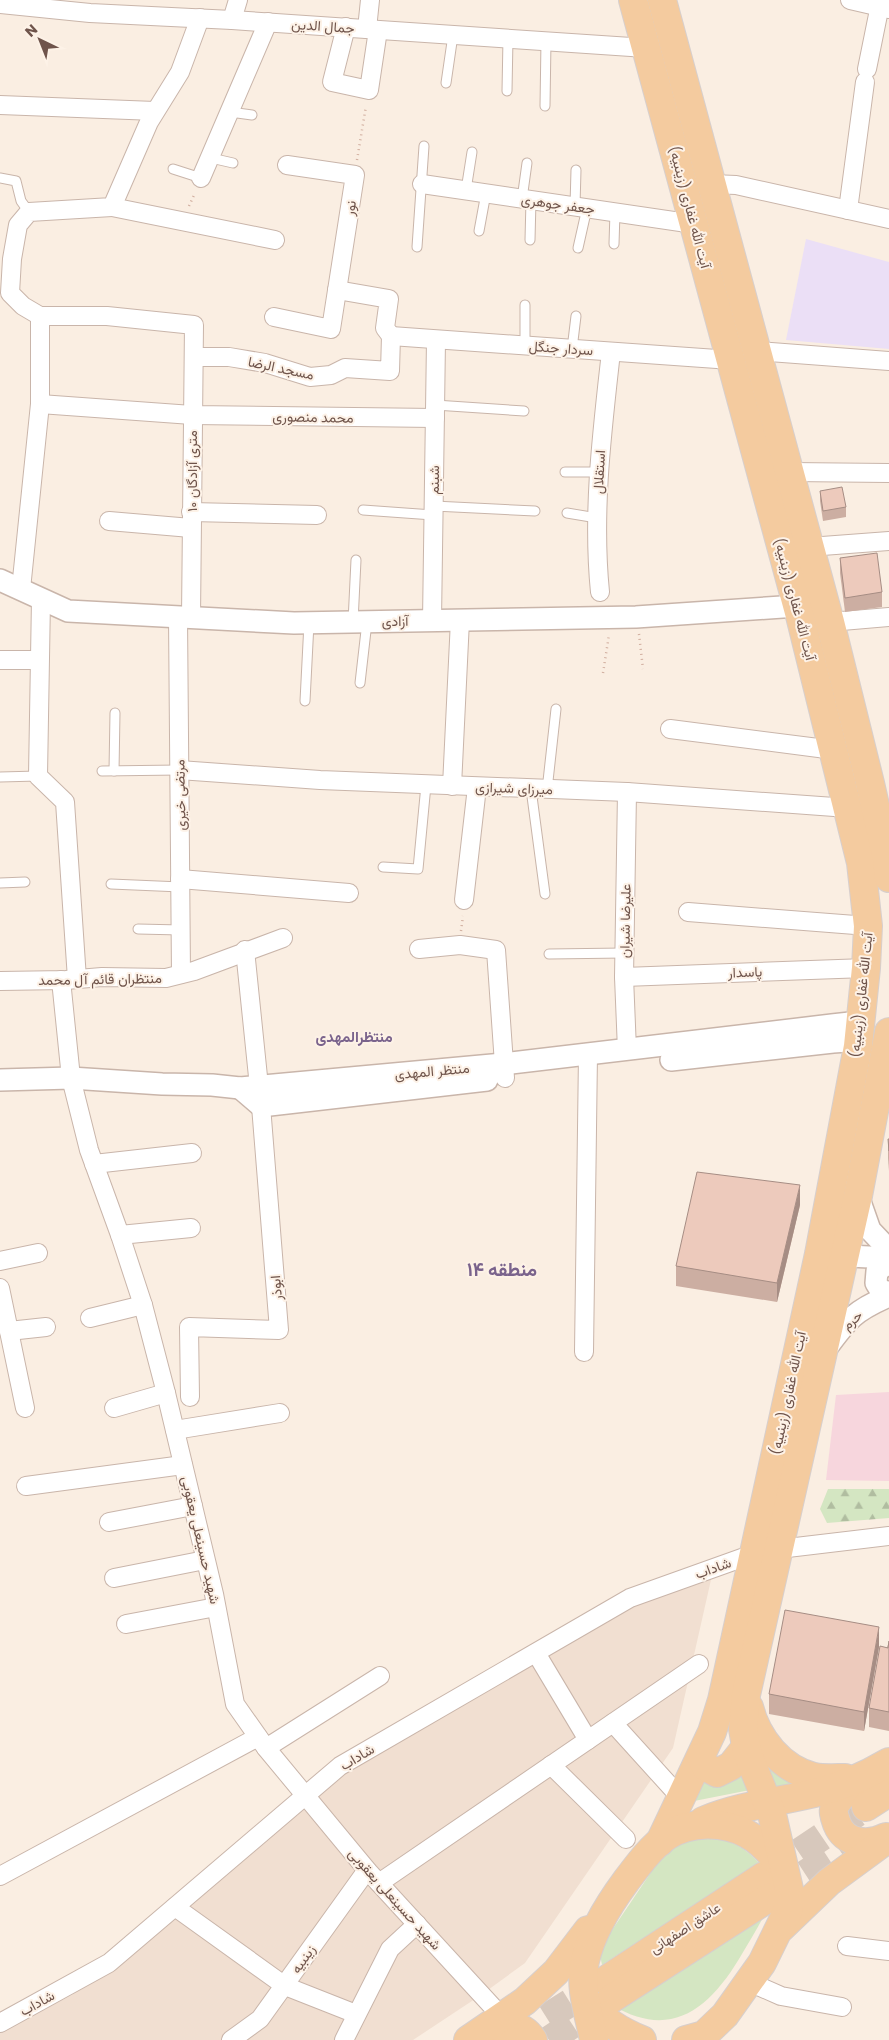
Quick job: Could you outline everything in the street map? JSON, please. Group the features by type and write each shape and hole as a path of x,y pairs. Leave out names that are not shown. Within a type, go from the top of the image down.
{"main road":[{"name":"آیت الله غفاری (زینبیه)","path":"633,0 797,606 834,750 861,863 868,926 862,1018 841,1038 819,1254 722,1700 712,1732 660,1842"},
{"name":"آیت الله غفاری (زینبیه)","path":"662,0 830,622 870,783 887,859 889,878"},
{"path":"754,446 781,439"},
{"path":"767,495 792,480"},
{"name":"آیت الله غفاری (زینبیه)","path":"780,1929 789,1908 789,1889 772,1880 767,1802 746,1746 742,1729 746,1695 845,1257 889,1032"},
{"path":"746,1695 758,1732 783,1762 798,1771 816,1777 877,1775"},
{"path":"701,1757 706,1767 718,1773 731,1766 746,1746"},
{"path":"689,1828 716,1816 767,1802 816,1793 877,1775"},
{"path":"877,1775 882,1825 879,1841 862,1843 846,1837 840,1830 834,1816 834,1806 844,1792 877,1775"},
{"path":"471,2038 525,2001 556,1972 643,1860 669,1835 699,1824 722,1825 747,1833 767,1848 772,1880"},
{"path":"700,2039 726,2015 762,1963 780,1929 829,1882 882,1825"},
{"name":"عاشق اصفهانی","path":"601,1994 772,1880"},
{"path":"601,1994 582,1980 592,1938 615,1896"},
{"path":"594,2040 601,1994"},
{"path":"601,1994 601,2018 623,2032 642,2040"},
{"path":"471,2038 497,2027 513,2026 527,2031 533,2040"}],"street":[{"path":"232,20 238,0"},
{"path":"346,27 332,82 368,90 372,29 370,0"},
{"path":"848,210 866,76 883,5 850,0"},
{"name":"جمال الدین","path":"0,4 90,13 268,22 646,48"},
{"path":"112,207 131,159 155,112 180,72 200,18"},
{"path":"201,178 268,22"},
{"path":"0,106 155,112"},
{"path":"287,164 355,175"},
{"name":"نور","path":"274,317 330,329 355,175"},
{"name":"جعفر جوهری","path":"422,184 694,224"},
{"path":"712,184 736,185 889,219"},
{"path":"21,590 40,404 40,316 23,306 10,293 6,277 18,225 29,212 112,207 182,223 275,240"},
{"name":"مسجد الرضا","path":"194,357 229,357 265,364 310,377 331,375 345,368 390,371 391,336 384,328 389,299 337,290"},
{"name":"۱۰ متری آزادگان","path":"40,316 107,316 194,325 191,520 184,616"},
{"name":"سردار جنگل","path":"391,336 731,360"},
{"name":"شبنم","path":"432,621 436,340"},
{"path":"757,351 889,361"},
{"name":"استقلال","path":"600,592 595,544 599,472 611,352"},
{"name":"محمد منصوری","path":"40,404 192,415 435,411"},
{"path":"792,480 889,473"},
{"path":"109,521 317,515"},
{"path":"809,547 889,541"},
{"name":"آزادی","path":"0,580 68,611 309,623 636,617 797,606"},
{"path":"38,776 41,599"},
{"name":"مرتضی خیری","path":"182,974 180,770 184,616"},
{"path":"830,622 889,617"},
{"path":"452,786 460,620"},
{"path":"0,660 39,660"},
{"path":"670,729 834,750"},
{"name":"میرزای شیرازی","path":"180,770 452,786 626,792 848,808"},
{"name":"شهید حسینعلی یعقوبی","path":"38,776 65,802 71,1078 94,1164 143,1305 193,1506 216,1607 235,1704 262,1742 367,1870 502,2017"},
{"path":"464,900 477,787"},
{"name":"علیرضا شیران","path":"626,792 624,977 627,1050"},
{"path":"180,883 349,893"},
{"path":"688,912 868,926"},
{"name":"منتظران قائم آل محمد","path":"0,981 166,978 283,938"},
{"path":"419,949 460,945 496,950 504,1071"},
{"path":"245,950 253,1093"},
{"name":"پاسدار","path":"624,977 866,968"},
{"path":"584,1352 588,1062 841,1038"},
{"name":"منتظر المهدی","path":"0,1080 71,1078 162,1084 212,1084 253,1093 588,1062 627,1050 841,1038"},
{"name":"ابوذر","path":"190,1397 188,1327 279,1330 253,1093"},
{"path":"94,1164 192,1153"},
{"path":"858,1196 870,1230 889,1250"},
{"path":"120,1235 190,1228"},
{"path":"0,1260 38,1253"},
{"path":"819,1254 845,1257 889,1258"},
{"path":"889,1263 877,1271 876,1283 880,1291 889,1292"},
{"path":"0,1288 25,1408"},
{"name":"حرم","path":"823,1353 847,1320 869,1305 889,1296"},
{"path":"90,1318 143,1305"},
{"path":"8,1331 46,1326"},
{"path":"114,1408 166,1394"},
{"path":"175,1430 280,1413"},
{"path":"26,1486 183,1465"},
{"path":"109,1522 193,1506"},
{"path":"779,1549 889,1536"},
{"name":"شاداب","path":"0,2024 109,1963 340,1766 630,1598 753,1554"},
{"path":"114,1578 205,1560"},
{"path":"126,1624 216,1607"},
{"path":"536,1653 588,1740"},
{"path":"379,1884 699,1664"},
{"path":"0,1876 262,1742 380,1676"},
{"path":"613,1723 680,1797"},
{"path":"551,1765 626,1838"},
{"name":"زینبیه","path":"232,2040 260,2019 367,1870"},
{"path":"175,1907 285,1986 356,2014"},
{"path":"344,2040 390,1949 417,1924"},
{"path":"847,1946 889,1951"},
{"path":"749,1982 781,1996 842,2008"}],"lane":[{"path":"446,83 453,35"},
{"path":"507,91 508,38"},
{"path":"545,106 546,41"},
{"path":"230,112 252,115"},
{"path":"417,247 424,146"},
{"path":"466,190 472,152"},
{"path":"211,158 233,163"},
{"path":"527,164 530,240"},
{"path":"173,169 201,178"},
{"path":"576,170 581,207 578,248"},
{"path":"0,178 16,181 21,201 29,212"},
{"path":"479,230 486,193"},
{"path":"614,244 615,212"},
{"path":"525,306 525,346"},
{"path":"572,349 576,316"},
{"path":"435,411 524,410"},
{"path":"565,472 599,472"},
{"path":"363,510 535,511"},
{"path":"567,513 597,518"},
{"path":"356,560 360,622 360,683"},
{"path":"305,701 309,623"},
{"path":"545,894 539,789 556,709"},
{"path":"114,771 115,713"},
{"path":"102,771 180,770"},
{"path":"0,777 38,776"},
{"path":"383,867 418,868 426,784"},
{"path":"0,883 25,882"},
{"path":"111,884 180,883"},
{"path":"138,929 181,930"},
{"path":"549,954 624,952"}],"path":[{"path":"355,175 368,90"},
{"path":"182,223 201,178"},
{"path":"602,673 612,617"},
{"path":"636,617 643,670"},
{"path":"460,945 464,900"}],"shaded area":[{"path":"806,239 889,262 889,349 786,340"},
{"path":"889,1392 889,1481 826,1480 836,1395"},
{"path":"715,1562 673,1748 525,1963 481,1995 413,2040 0,2040 0,2032 72,1995 332,1777 630,1598"}],"green space":[{"path":"828,1489 889,1489 889,1518 827,1523 820,1509"},
{"path":"757,1751 804,1784 774,1787"},
{"path":"744,1768 750,1790 684,1803 699,1774"},
{"path":"705,1836 721,1839 740,1847 759,1863 602,1965 600,1954 606,1939 662,1856 684,1841"},
{"path":"772,1899 757,1929 727,1977 714,1993 700,2005 686,2014 669,2019 652,2020 633,2015 612,2005"}],"building":[{"path":"842,487 846,507 823,511 820,491"},
{"path":"877,553 882,592 845,598 840,558"},
{"path":"697,1172 800,1185 777,1283 676,1266"},
{"path":"785,1610 879,1627 864,1712 769,1694"},
{"path":"889,1641 889,1712 869,1708 880,1646 888,1648"}],"tunnel":[{"path":"764,1876 866,1807"},
{"path":"770,1897 873,1830"},
{"path":"511,2040 603,1982"},
{"path":"549,2040 606,2002"}],"district":[{"name":"منتظرالمهدی","path":"354,1036"},
{"name":"منطقه ۱۴","path":"502,1269"}]}
